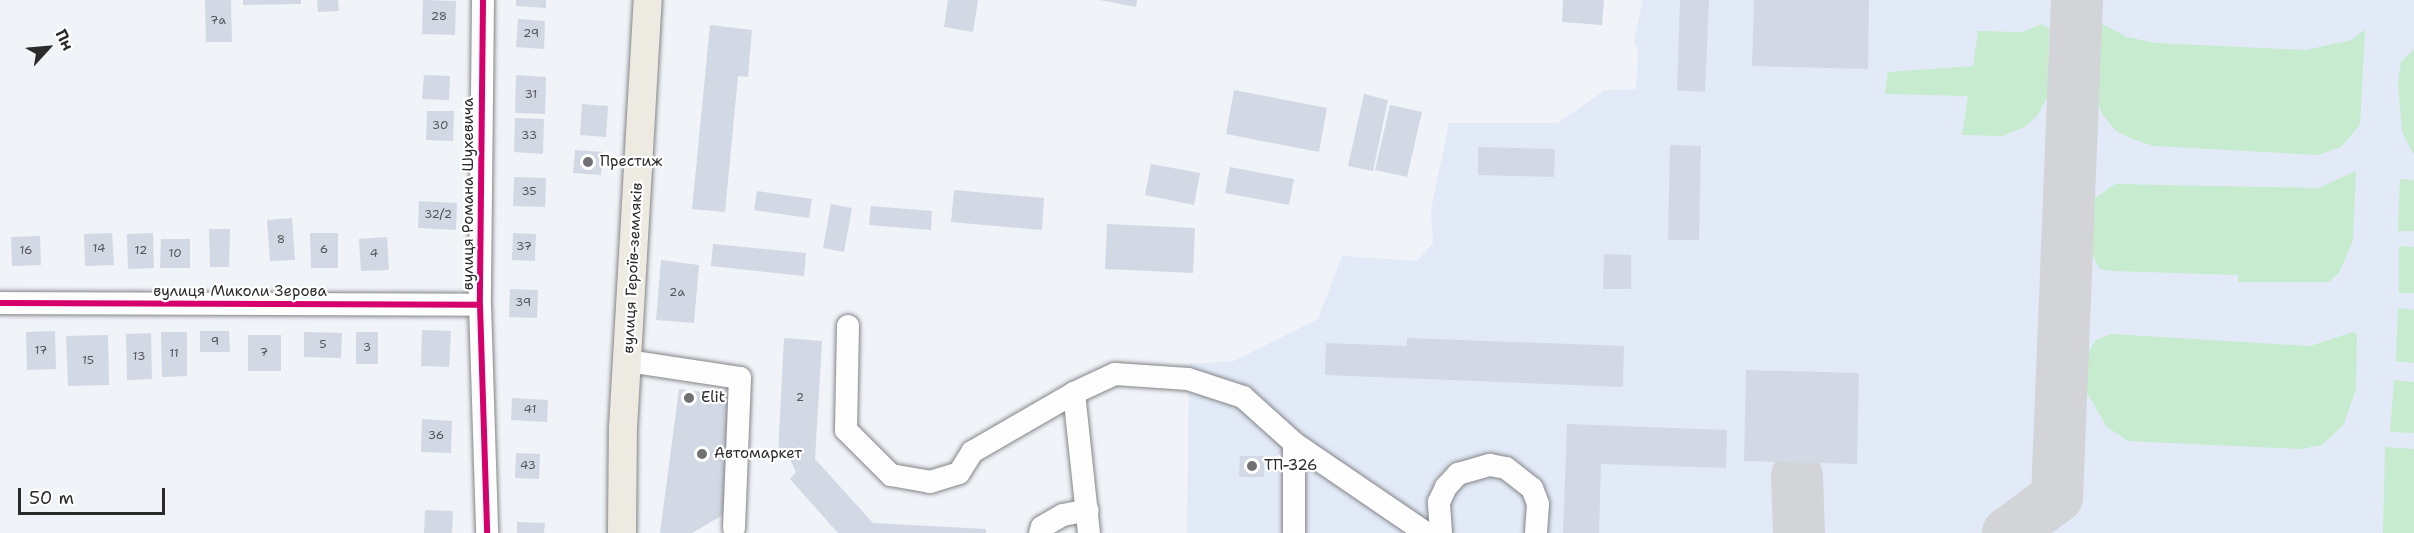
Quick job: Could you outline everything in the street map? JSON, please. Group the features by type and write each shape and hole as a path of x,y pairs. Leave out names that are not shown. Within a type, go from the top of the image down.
{"main road":[{"name":"вулиця Героїв-земляків","path":"624,428 648,0"},
{"path":"607,533 624,428"},
{"path":"622,533 624,428"}],"street":[{"name":"вулиця Романа Шухевича","path":"483,0 480,305 487,533"},
{"name":"вулиця Миколи Зерова","path":"0,303 480,305"},
{"path":"848,326 846,430 891,475 930,482 959,473 972,453 1074,393 1115,374 1188,379 1243,397 1294,443 1426,533"},
{"path":"628,361 740,378 736,531"},
{"path":"1074,393 1089,533"},
{"path":"1294,443 1294,533"},
{"path":"1441,533 1439,502 1446,487 1466,471 1490,465 1506,468 1532,488 1538,504 1536,533"},
{"path":"1040,533 1042,527 1063,515 1088,510"}],"shaded area":[{"path":"1643,0 2414,0 2414,533 1187,533 1189,364 1234,361 1318,319 1342,256 1417,261 1433,243 1431,210 1449,123 1558,123 1605,90 1636,89 1638,53 1634,40"}],"green space":[{"path":"2100,23 2127,37 2156,43 2306,50 2351,40 2365,30 2360,125 2341,147 2318,155 2154,146 2132,139 2116,131 2102,114 2096,98"},
{"path":"2042,24 2049,28 2048,96 2037,116 2024,127 2003,136 1962,135 1968,96 1885,94 1888,72 1973,66 1978,31 2022,32"},
{"path":"2414,49 2414,155 2402,132 2398,83 2401,62"},
{"path":"2356,171 2353,240 2339,273 2329,282 2238,282 2238,275 2100,269 2085,242 2091,201 2115,184 2319,188"},
{"path":"2400,179 2414,180 2414,231 2398,231"},
{"path":"2399,246 2414,247 2414,293 2399,293"},
{"path":"2398,308 2414,310 2414,363 2396,361"},
{"path":"2353,332 2357,334 2356,389 2344,424 2322,445 2301,449 2128,441 2107,427 2086,391 2087,354 2096,340 2112,334 2310,346"},
{"path":"2394,380 2414,382 2414,433 2390,432"},
{"path":"2385,447 2414,449 2414,533 2383,533"}],"building":[{"path":"205,0 231,0 232,42 206,42"},
{"path":"243,0 301,0 301,4 243,5"},
{"path":"317,0 338,0 339,11 318,12"},
{"path":"423,0 456,1 455,35 422,34"},
{"path":"516,0 546,0 546,8 516,6"},
{"path":"948,0 978,0 973,32 944,27"},
{"path":"1100,0 1137,0 1136,7"},
{"path":"1563,0 1604,0 1602,25 1562,22"},
{"path":"1680,0 1709,0 1705,92 1677,90"},
{"path":"1754,0 1869,0 1868,69 1752,66"},
{"path":"518,19 545,21 544,49 516,47"},
{"path":"710,25 752,30 748,77 738,76 725,212 692,209"},
{"path":"424,75 450,76 449,100 422,99"},
{"path":"516,75 546,77 545,114 515,113"},
{"path":"1234,90 1327,108 1319,152 1226,134"},
{"path":"1364,94 1388,100 1373,171 1348,166"},
{"path":"582,104 608,106 606,137 580,135"},
{"path":"1390,105 1422,112 1407,177 1375,170"},
{"path":"427,111 454,111 453,141 426,140"},
{"path":"515,118 544,119 543,154 514,152"},
{"path":"1670,145 1701,146 1699,240 1668,240"},
{"path":"1478,147 1555,149 1554,177 1478,175"},
{"name":"Престиж","path":"575,150 603,152 601,175 573,173"},
{"path":"1151,164 1200,173 1194,205 1145,195"},
{"path":"1230,167 1294,179 1289,205 1225,193"},
{"path":"514,177 546,178 545,207 513,206"},
{"path":"954,190 1044,198 1042,230 951,222"},
{"path":"757,191 812,199 809,218 754,210"},
{"path":"419,201 457,203 456,230 418,228"},
{"path":"831,204 852,208 844,252 823,248"},
{"path":"871,206 932,211 931,230 869,225"},
{"path":"292,218 295,260 270,261 267,220"},
{"path":"1107,224 1195,228 1193,273 1105,269"},
{"path":"209,229 230,229 229,267 210,267"},
{"path":"112,233 114,265 85,266 84,234"},
{"path":"153,233 154,268 128,269 127,234"},
{"path":"310,233 338,233 338,268 311,268"},
{"path":"513,233 536,234 535,261 512,260"},
{"path":"40,236 41,265 12,266 11,237"},
{"path":"387,237 389,270 361,271 359,239"},
{"path":"161,239 190,239 190,268 160,268"},
{"path":"713,244 806,253 804,276 711,266"},
{"path":"1604,254 1631,255 1631,289 1603,289"},
{"path":"661,260 699,265 694,323 656,320"},
{"path":"510,289 538,290 537,318 509,317"},
{"path":"422,330 451,331 449,367 421,366"},
{"path":"55,331 56,369 27,370 26,332"},
{"path":"200,331 229,331 230,352 200,352"},
{"path":"161,332 187,332 187,376 162,377"},
{"path":"304,332 342,333 341,358 304,357"},
{"path":"356,332 378,332 378,364 356,364"},
{"path":"151,333 152,379 127,380 126,334"},
{"path":"108,335 109,385 68,386 66,336"},
{"path":"248,335 281,335 281,371 248,371"},
{"path":"784,338 822,341 815,459 873,523 986,529 986,533 838,533 790,479 796,472 789,457 778,454"},
{"path":"1407,338 1624,346 1623,387 1325,375 1326,343 1407,346"},
{"path":"1746,370 1859,373 1857,464 1744,461"},
{"name":"Автомаркет","path":"679,389 736,396 728,512 692,533 660,533"},
{"path":"512,398 548,400 547,422 511,420"},
{"path":"422,419 452,421 451,453 421,452"},
{"path":"1567,424 1727,430 1726,468 1601,464 1599,533 1563,533"},
{"path":"516,453 540,454 539,479 515,478"},
{"name":"ТП-326","path":"1240,456 1264,456 1264,477 1239,477"},
{"path":"425,510 453,511 452,533 424,533"},
{"path":"517,522 545,523 544,533 517,533"}],"taxiway":[{"path":"2008,533 2057,497 2077,0"},
{"path":"1797,476 1799,533"}],"cycle path":[{"path":"483,0 480,305 487,533"},
{"path":"0,303 480,305"}],"place":[{"name":"Престиж","path":"588,162"},
{"name":"Elit","path":"689,398"},
{"name":"Автомаркет","path":"702,454"},
{"name":"ТП-326","path":"1252,466"}]}
